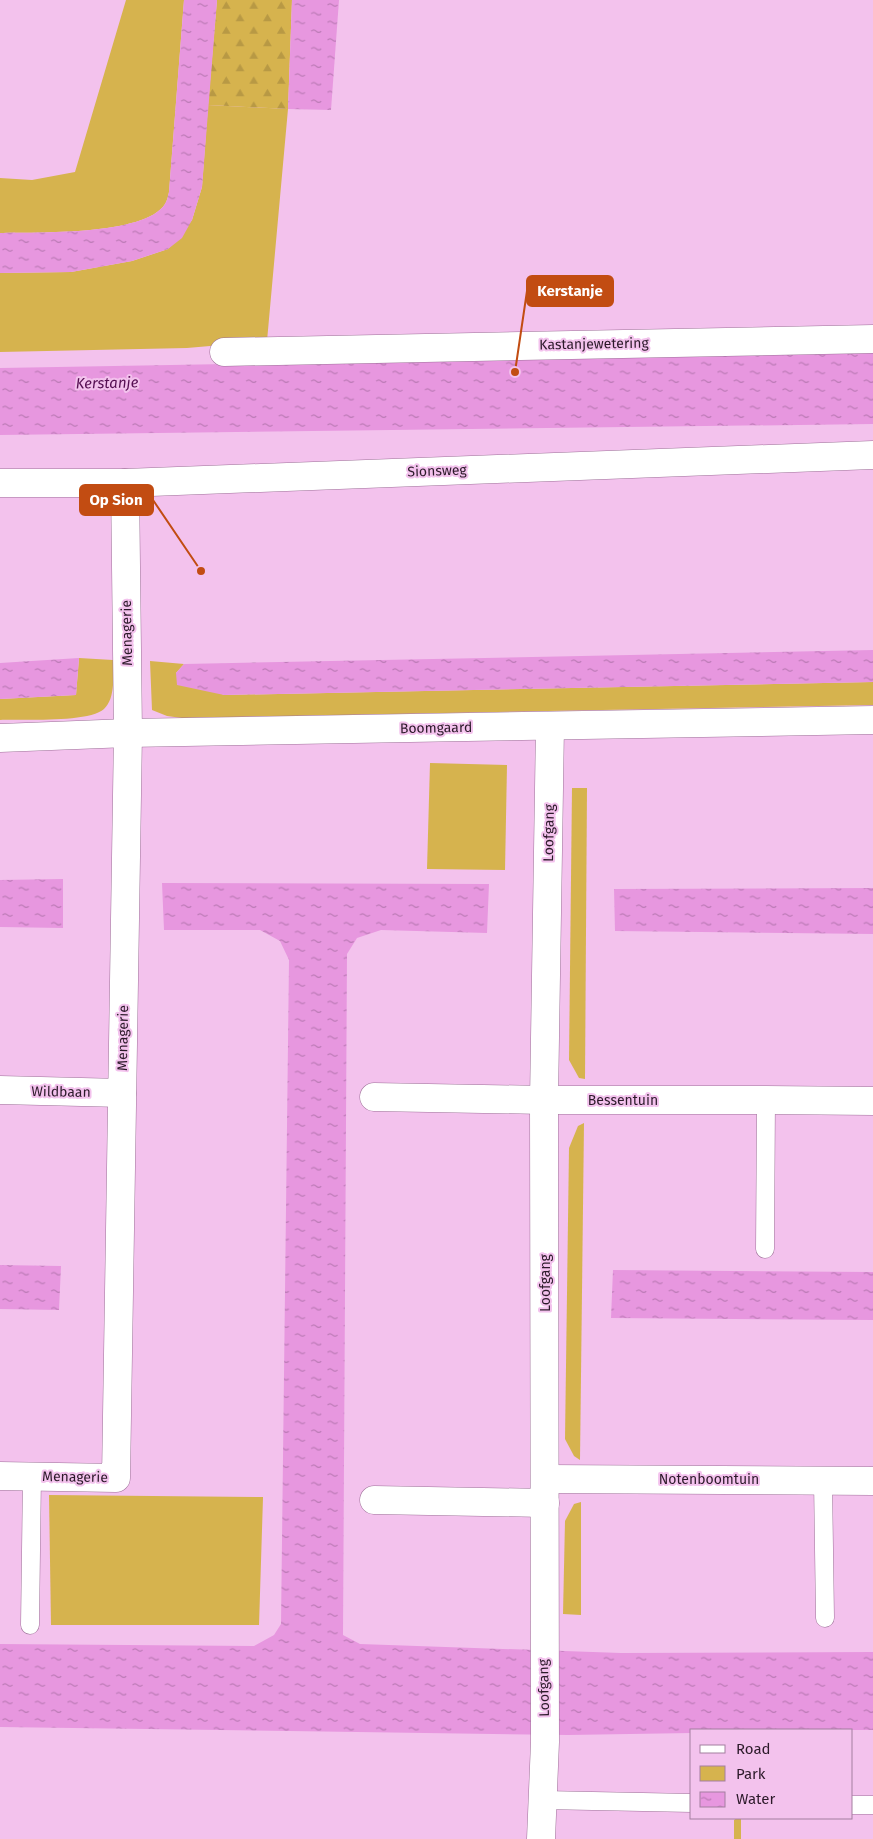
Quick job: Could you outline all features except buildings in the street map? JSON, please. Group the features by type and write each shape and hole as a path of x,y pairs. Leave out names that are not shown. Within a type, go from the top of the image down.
{"street":[{"name":"Kastanjewetering","path":"224,352 873,339"},
{"name":"Sionsweg","path":"0,483 125,483 873,455"},
{"name":"Menagerie","path":"0,1476 116,1478 128,733 125,483"},
{"name":"Boomgaard","path":"0,738 128,733 873,720"},
{"name":"Loofgang","path":"541,1839 545,1742 544,1100 550,726"},
{"name":"Wildbaan","path":"0,1090 122,1093"},
{"name":"Bessentuin","path":"374,1097 544,1100 873,1101"},
{"name":"Notenboomtuin","path":"374,1500 823,1480 873,1481"}],"lane":[{"path":"765,1249 766,1100"},
{"path":"30,1625 32,1476"},
{"path":"823,1480 825,1618"},
{"path":"543,1800 690,1803"},
{"path":"853,1805 873,1805"}],"green space":[{"path":"126,0 184,0 169,192 166,203 154,214 136,222 113,227 62,232 0,233 0,178 32,180 75,172"},
{"path":"217,0 292,0 288,109 208,105"},
{"path":"208,105 288,109 267,341 187,348 0,352 0,273 71,272 132,261 168,249 192,220 202,187"},
{"path":"79,658 113,660 112,692 104,709 85,716 70,718 0,720 0,699 76,695"},
{"path":"150,661 184,664 176,673 224,695 873,682 873,705 182,718 167,716 152,710"},
{"path":"430,763 507,765 505,870 427,869"},
{"path":"572,788 587,788 585,1079 579,1078 569,1060"},
{"path":"584,1123 580,1460 574,1456 565,1439 569,1148 578,1126"},
{"path":"49,1495 263,1497 259,1625 51,1625"},
{"path":"581,1502 581,1615 563,1614 565,1521 574,1504"},
{"path":"741,1819 741,1839 734,1839 734,1820"}],"water":[{"path":"184,0 217,0 202,187 192,220 182,238 168,249 132,261 71,272 0,273 0,233 62,232 113,227 136,222 154,214 165,204 169,192"},
{"path":"292,0 339,0 331,110 288,109"},
{"path":"873,353 873,424 0,435 0,368"},
{"path":"873,650 873,682 224,695 177,685 176,673 184,664"},
{"path":"79,658 76,695 0,699 0,663"},
{"path":"63,879 63,928 0,927 0,880"},
{"path":"162,883 489,884 487,933 381,930 357,938 347,954 343,1635 360,1644 621,1653 873,1652 873,1730 690,1729 690,1733 568,1735 0,1727 0,1644 254,1646 274,1635 281,1624 289,960 280,941 260,930 164,930"},
{"path":"873,888 873,934 615,931 614,889"},
{"path":"0,1265 61,1266 59,1310 0,1309"},
{"path":"613,1270 873,1272 873,1320 611,1318"}],"place":[{"name":"Kerstanje","path":"515,372"},
{"name":"Op Sion","path":"201,571"}]}
